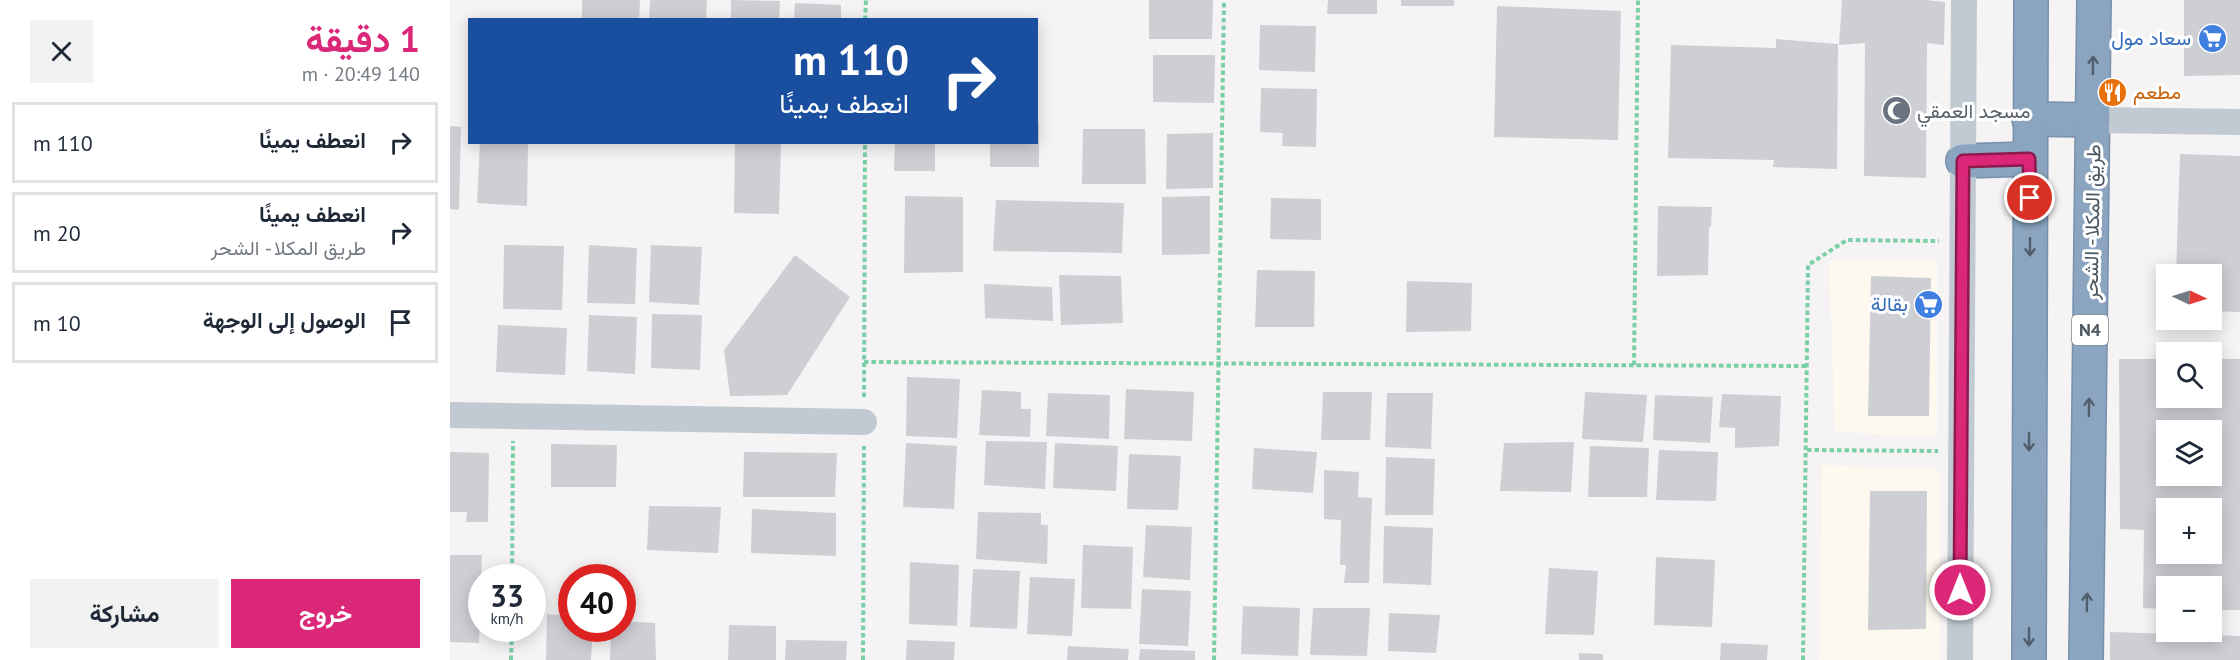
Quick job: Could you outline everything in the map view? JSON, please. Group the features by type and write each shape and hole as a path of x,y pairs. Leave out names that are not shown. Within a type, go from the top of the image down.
{"highway":[{"path":"2029,660 2031,0"},
{"name":"طريق المكلا - الشحر","path":"2086,660 2094,0"},
{"path":"2030,119 2093,120"},
{"path":"1963,161 2029,159"}],"street":[{"path":"1960,660 1964,0"},
{"path":"2093,120 2240,122"},
{"path":"450,416 864,422"}],"path":[{"path":"866,0 866,18"},
{"path":"1214,660 1224,0"},
{"path":"1634,365 1638,0"},
{"path":"1803,660 1808,265 1847,240 1963,241"},
{"path":"864,362 1808,366"},
{"path":"512,564 513,416"},
{"path":"1807,450 1960,451"},
{"path":"511,660 512,642"}],"shaded area":[{"path":"1829,261 1937,261 1937,437 1835,432"},
{"path":"1822,465 1940,470 1940,660 1819,660"}],"building":[{"path":"582,0 640,0 639,18 582,18"},
{"path":"650,0 707,0 706,18 649,18"},
{"path":"731,0 780,1 779,18 731,18"},
{"path":"1149,0 1213,0 1212,39 1149,39"},
{"path":"1328,0 1377,0 1377,14 1327,14"},
{"path":"1401,0 1454,0 1454,6 1401,6"},
{"name":"مسجد العمقي","path":"1842,0 1945,2 1944,45 1927,43 1926,178 1864,176 1865,43 1839,45"},
{"name":"سعاد مول","path":"2184,0 2240,0 2240,75 2184,76"},
{"path":"795,3 841,5 841,18 794,18"},
{"path":"1497,6 1621,11 1618,140 1494,137"},
{"path":"1260,25 1316,26 1315,72 1259,70"},
{"path":"1776,39 1838,44 1837,169 1773,167 1774,160 1668,158 1671,45 1776,48"},
{"path":"1153,55 1215,55 1214,103 1153,102"},
{"path":"1261,88 1317,89 1316,147 1282,146 1283,133 1260,132"},
{"path":"1039,124 1039,167 990,167 990,144 1038,144"},
{"path":"450,126 461,127 459,210 450,209"},
{"path":"1083,129 1145,129 1146,184 1082,184"},
{"path":"1213,133 1213,188 1166,189 1167,134"},
{"path":"480,144 528,144 527,206 477,203"},
{"path":"735,144 781,144 779,214 734,213"},
{"path":"895,144 935,144 935,171 894,171"},
{"path":"2180,154 2240,156 2240,312 2222,311 2222,264 2176,264"},
{"path":"905,196 963,197 963,272 904,273"},
{"path":"1210,196 1210,254 1162,255 1162,197"},
{"path":"1271,198 1321,199 1321,240 1270,239"},
{"path":"996,200 1124,203 1122,253 993,251"},
{"path":"1658,206 1712,207 1711,227 1709,227 1708,275 1657,276"},
{"path":"504,245 564,246 562,310 503,309"},
{"path":"589,245 637,248 635,304 587,303"},
{"path":"651,245 702,247 699,305 649,302"},
{"path":"795,255 850,297 787,395 730,396 724,350"},
{"path":"1257,270 1315,271 1314,327 1255,327"},
{"path":"1059,275 1121,276 1123,323 1061,325"},
{"path":"1871,276 1931,278 1929,416 1868,416"},
{"path":"1407,281 1472,283 1471,331 1406,332"},
{"path":"984,284 1052,287 1053,321 985,318"},
{"path":"652,314 702,315 700,370 651,368"},
{"path":"589,315 637,317 635,374 587,371"},
{"path":"498,325 567,328 565,375 496,372"},
{"path":"2119,359 2156,359 2156,408 2222,408 2222,359 2240,359 2240,610 2222,610 2222,576 2156,576 2156,609 2143,608 2144,530 2120,529"},
{"path":"907,377 960,379 957,438 906,436"},
{"path":"1126,389 1194,392 1192,441 1124,439"},
{"path":"982,390 1021,392 1021,409 1031,409 1030,437 979,435"},
{"path":"1323,392 1372,392 1370,440 1321,440"},
{"path":"1585,392 1647,395 1643,442 1582,439"},
{"path":"1048,393 1110,395 1109,439 1046,436"},
{"path":"1387,393 1433,393 1431,449 1385,447"},
{"path":"1722,394 1781,396 1779,446 1735,448 1735,428 1719,427"},
{"path":"1655,395 1713,397 1710,443 1653,440"},
{"path":"986,441 1047,442 1045,489 984,485"},
{"path":"1574,442 1571,492 1500,491 1504,443"},
{"path":"906,443 957,446 954,509 903,507"},
{"path":"1055,443 1118,446 1116,491 1053,488"},
{"path":"551,444 617,445 616,487 551,487"},
{"path":"1590,446 1649,448 1647,497 1588,497"},
{"path":"1254,448 1317,452 1313,493 1252,489"},
{"path":"1659,450 1718,452 1716,501 1656,500"},
{"path":"450,452 489,453 488,522 466,522 467,512 450,512"},
{"path":"744,452 837,453 835,497 743,497"},
{"path":"1129,454 1181,456 1178,510 1127,509"},
{"path":"1386,457 1435,459 1433,515 1385,515"},
{"path":"1324,470 1359,472 1358,497 1372,498 1369,583 1344,583 1346,565 1340,565 1341,520 1324,519"},
{"path":"1870,491 1927,491 1926,629 1868,630"},
{"path":"649,506 721,507 718,553 647,550"},
{"path":"752,509 836,513 836,556 751,553"},
{"path":"978,512 1041,513 1041,525 1048,525 1047,564 976,559"},
{"path":"1146,525 1192,527 1190,580 1143,577"},
{"path":"1384,526 1433,528 1431,585 1383,583"},
{"path":"1083,545 1133,547 1131,609 1081,608"},
{"path":"450,555 482,555 482,564 468,564 468,642 479,643 450,642"},
{"path":"1656,557 1715,560 1712,627 1654,625"},
{"path":"910,562 959,565 957,626 909,624"},
{"path":"1549,568 1598,571 1594,635 1545,634"},
{"path":"973,569 1020,571 1017,629 970,627"},
{"path":"1030,577 1075,579 1072,636 1027,634"},
{"path":"1142,589 1191,591 1188,646 1139,644"},
{"path":"1243,606 1300,608 1298,656 1241,654"},
{"path":"1313,608 1370,608 1367,656 1310,655"},
{"path":"1389,613 1440,615 1436,653 1388,651"},
{"path":"547,614 558,615 558,642 592,642 591,660 546,660"},
{"path":"636,622 655,623 656,660 610,660 611,642 636,642"},
{"path":"729,625 776,626 776,660 728,660"},
{"path":"2110,632 2156,633 2156,642 2222,642 2222,635 2240,636 2240,660 2110,660"},
{"path":"786,640 847,641 846,660 785,660"},
{"path":"907,640 955,642 954,660 906,660"},
{"path":"1721,643 1768,645 1767,660 1720,660"},
{"path":"1068,646 1129,649 1128,660 1067,660"},
{"path":"1140,649 1195,651 1195,660 1139,660"},
{"path":"1579,653 1603,654 1603,660 1579,660"}],"place":[{"name":"سعاد مول","path":"2212,38"},
{"name":"مطعم","path":"2112,92"},
{"name":"مسجد العمقي","path":"1896,111"},
{"name":"بقالة","path":"1929,304"}],"route":[{"path":"1960,590 1963,161 2029,159 2030,198"}]}
